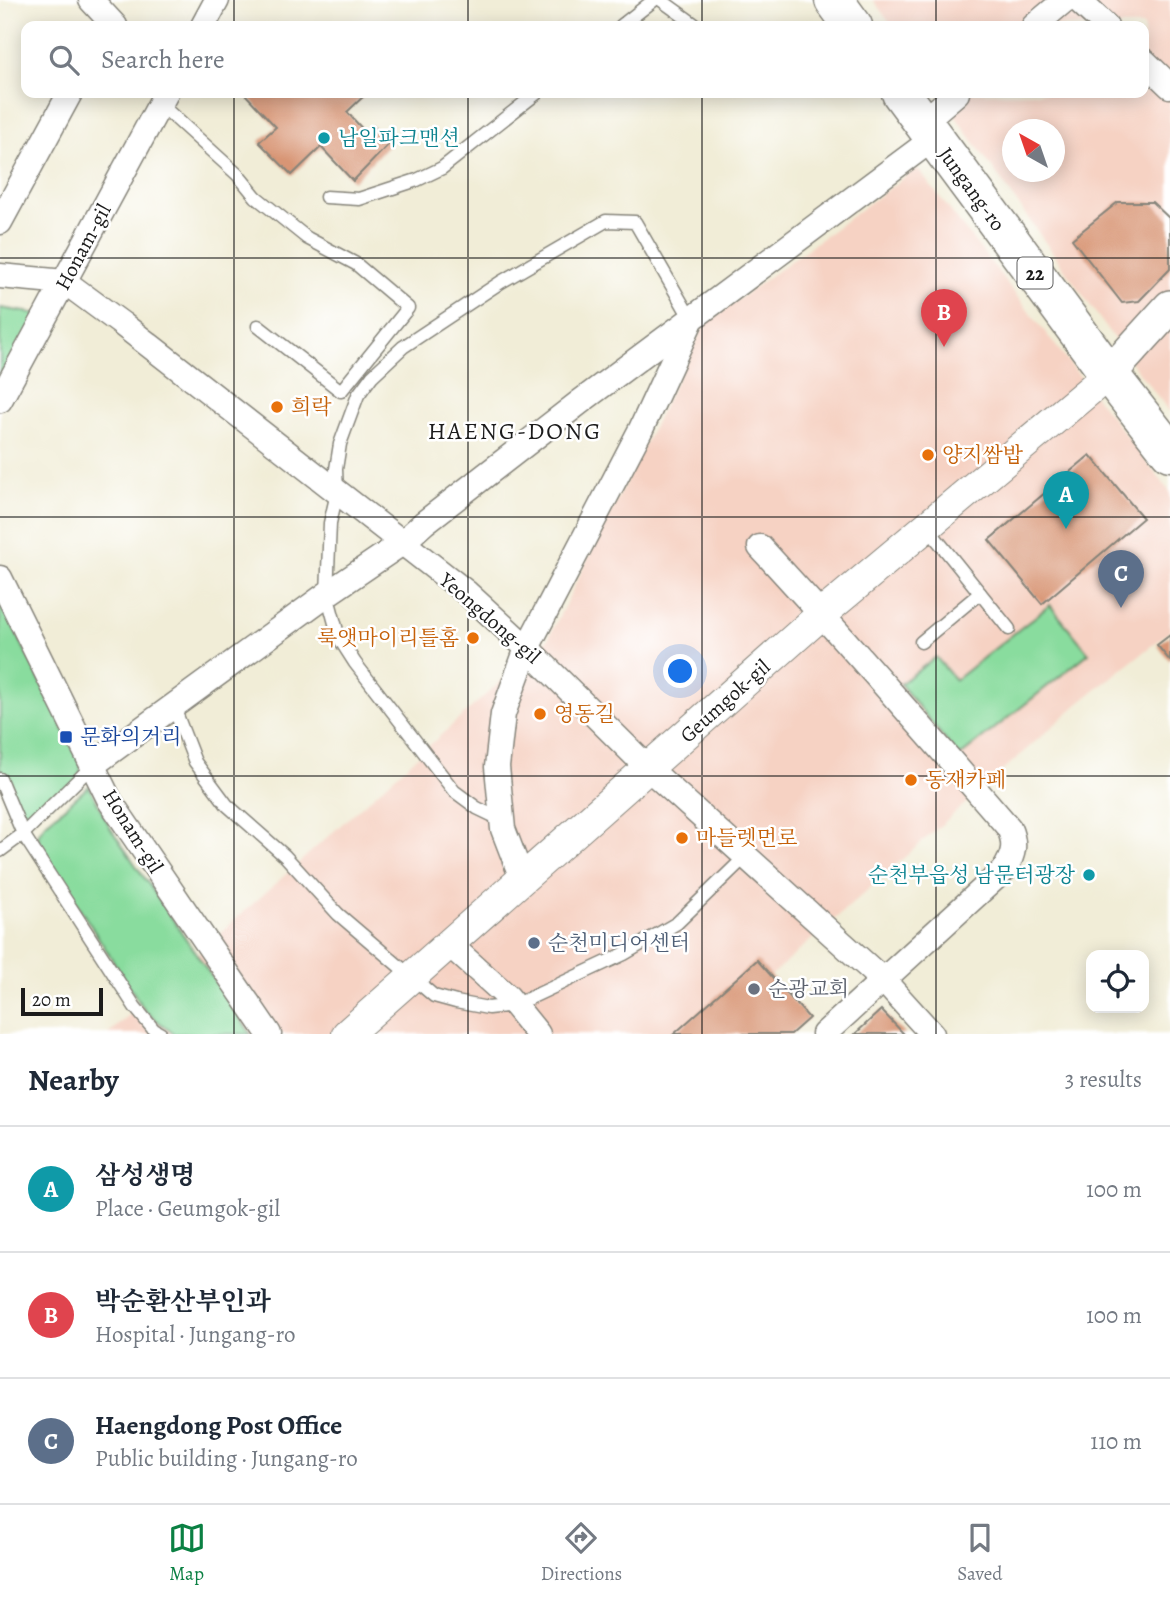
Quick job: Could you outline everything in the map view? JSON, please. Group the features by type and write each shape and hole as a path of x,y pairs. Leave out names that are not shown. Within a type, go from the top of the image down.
{"main road":[{"path":"834,0 849,21"},
{"name":"Jungang-ro","path":"920,118 1170,452"},
{"path":"1109,374 1170,307"}],"street":[{"path":"205,21 218,0"},
{"path":"1040,21 1065,0"},
{"path":"1078,0 1101,21"},
{"path":"1149,66 1170,86"},
{"path":"0,222 67,98"},
{"name":"Honam-gil","path":"0,400 163,98"},
{"path":"93,764 327,594 402,544 424,523 691,319 920,118 950,98"},
{"path":"0,276 65,282"},
{"name":"Yeongdong-gil","path":"65,282 467,593 527,648 649,769 884,981 932,1034"},
{"path":"523,881 503,829 497,767 503,714 527,648 641,429 691,319"},
{"name":"Geumgok-gil","path":"348,1034 822,614 1109,374"},
{"path":"760,547 984,799 1009,828 1013,837 1013,856 1005,869 824,1034"},
{"name":"Honam-gil","path":"0,578 110,801 269,1034"},
{"path":"450,946 508,997 538,1034"}],"lane":[{"path":"627,21 654,0"},
{"path":"661,0 689,21"},
{"path":"163,98 256,197 307,238 356,264 408,307 341,391 258,326"},
{"path":"326,197 359,199 417,180 442,167 531,98"},
{"path":"502,820 477,808 454,791 343,646 327,594 330,523 337,493 336,469 340,444 358,396 372,376 403,347 501,282 606,221 635,222 691,319"},
{"path":"926,526 1009,629"},
{"path":"920,642 980,593"},
{"path":"173,705 195,762 227,805 285,856 338,914 434,996 456,1002 488,1008 515,1005 657,937 696,905 745,857"},
{"path":"0,851 23,834 93,764"},
{"path":"0,779 23,834 135,1007 154,1030 161,1034"}],"shaded area":[{"path":"873,0 1170,0 1170,412 1129,360 1002,182 1065,182 1065,119 1002,119 1002,182 943,98 1149,98 1149,21 888,21"},
{"path":"917,168 1170,492 1170,631 1079,703 705,1034 108,1034 548,639 704,325"}],"green space":[{"path":"0,308 38,314 0,395"},
{"path":"0,599 81,765 80,778 71,789 21,816 0,770"},
{"path":"1050,605 1089,653 959,757 900,684 936,657 955,680"},
{"path":"89,786 111,829 251,1034 174,1034 145,1011 40,846 38,835 45,824"}],"building":[{"name":"남일파크맨션","path":"249,98 362,98 347,112 366,133 373,126 390,143 353,181 321,147 292,175 259,142 276,127"},
{"path":"1118,202 1152,202 1170,219 1170,269 1139,301 1122,303 1072,239"},
{"path":"1090,455 1143,518 1042,604 989,540"},
{"path":"1170,635 1170,661 1157,645"},
{"name":"순광교회","path":"757,960 809,1018 791,1034 674,1034"},
{"path":"881,1010 904,1034 855,1034"}],"place":[{"name":"남일파크맨션","path":"324,138"},
{"name":"박순환산부인과","path":"944,347"},
{"name":"희락","path":"277,407"},
{"name":"양지쌈밥","path":"928,455"},
{"name":"삼성생명","path":"1066,529"},
{"name":"Haengdong Post Office","path":"1121,608"},
{"name":"룩앳마이리틀홈","path":"473,638"},
{"name":"영동길","path":"540,714"},
{"name":"문화의거리","path":"66,737"},
{"name":"동재카페","path":"911,780"},
{"name":"마들렛먼로","path":"682,838"},
{"name":"순천부읍성 남문터광장","path":"1089,875"},
{"name":"순천미디어센터","path":"534,943"},
{"name":"순광교회","path":"754,989"}],"district":[{"name":"HAENG-DONG","path":"515,431"}]}
